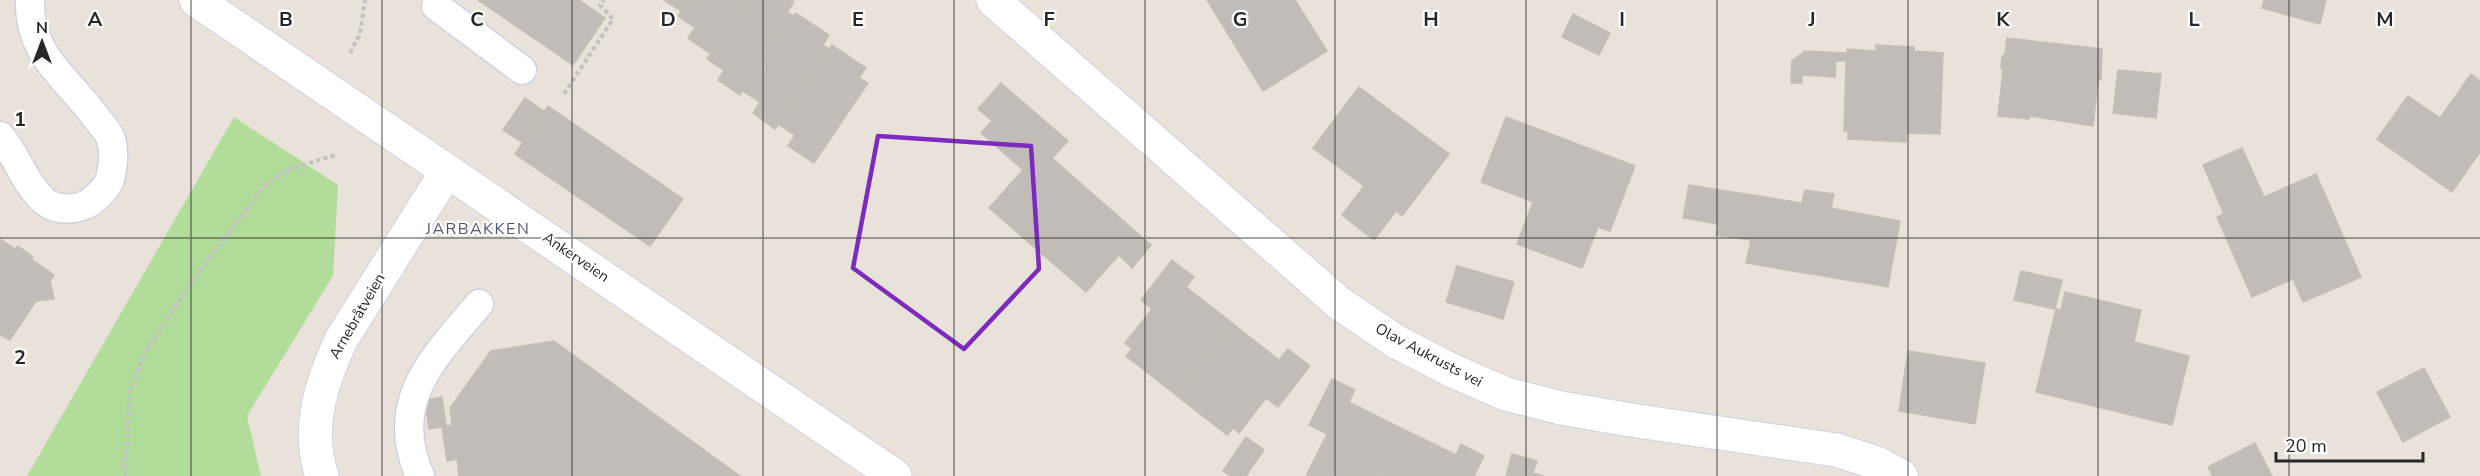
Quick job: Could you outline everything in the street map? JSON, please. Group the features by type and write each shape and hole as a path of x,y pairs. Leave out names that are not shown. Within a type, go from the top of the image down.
{"street":[{"name":"Ankerveien","path":"196,0 895,476"},
{"name":"Olav Aukrusts vei","path":"993,0 1339,303 1395,341 1433,361 1506,394 1561,408 1836,450 1878,463 1901,476"},
{"name":"Arnebråtveien","path":"322,476 315,441 315,418 320,392 328,369 341,340 447,171"}],"lane":[{"path":"0,136 46,204 66,211 89,204 109,183 115,155 110,136 58,74 38,45 29,21 30,0"},
{"path":"436,6 522,69"},
{"path":"420,476 413,459 409,435 416,387 430,361 479,304"}],"path":[{"path":"347,60 360,34 365,0"},
{"path":"564,94 613,19 600,5 604,0"},
{"path":"125,476 130,391 143,356 173,310 263,187 284,171 335,155"}],"highlighted area":[{"path":"878,136 1031,146 1039,269 964,349 853,268"}],"green space":[{"path":"234,117 338,185 333,276 247,416 261,476 27,476"}],"building":[{"path":"478,0 579,0 605,18 573,65"},
{"path":"664,0 689,0 681,11"},
{"path":"689,0 747,0 711,54 688,38 695,28 678,16"},
{"path":"747,0 791,0 794,2 787,12 794,16 740,95 718,80 724,70 707,59"},
{"path":"1207,0 1295,0 1327,51 1263,91"},
{"path":"2264,0 2326,0 2320,24 2262,8"},
{"path":"796,13 829,35 823,45 829,49 775,129 753,113 760,102 743,91"},
{"path":"1573,14 1610,33 1599,55 1562,37"},
{"path":"2007,38 2102,49 2101,79 2098,81 2093,126 2030,116 2029,119 1998,116 2003,70 2001,68 2002,56 2005,54"},
{"path":"832,45 866,68 859,78 868,83 814,163 788,146 795,135 778,124"},
{"path":"1876,45 1914,47 1914,51 1943,53 1940,134 1906,133 1906,142 1848,139 1848,131 1844,131 1846,61 1836,61 1835,77 1802,75 1802,83 1791,83 1792,61 1805,51 1847,53 1847,49 1876,51"},
{"path":"2118,70 2161,74 2156,118 2113,113"},
{"path":"2471,74 2480,81 2480,152 2452,192 2377,139 2408,96 2440,118"},
{"path":"1001,83 1068,141 1052,158 1151,245 1132,268 1119,255 1086,292 989,208 1023,170 981,133 992,121 978,109"},
{"path":"1359,87 1449,154 1402,216 1396,211 1374,240 1342,215 1364,186 1313,148"},
{"path":"525,98 544,111 523,143 503,130"},
{"path":"548,106 683,199 650,246 515,154"},
{"path":"1506,117 1635,166 1610,231 1598,227 1582,268 1517,244 1533,202 1481,182"},
{"path":"2242,148 2264,197 2316,174 2361,277 2303,302 2293,279 2252,297 2217,217 2224,214 2203,165"},
{"path":"1689,185 1802,203 1805,190 1834,194 1831,208 1900,221 1888,287 1746,263 1751,240 1716,235 1718,224 1683,218"},
{"path":"0,239 15,249 18,246 33,257 31,259 54,275 50,281 54,299 36,301 10,340 0,335"},
{"path":"1172,260 1194,277 1186,287 1232,323 1176,395 1126,356 1132,349 1125,343 1152,309 1141,300"},
{"path":"1457,266 1514,282 1503,319 1446,302"},
{"path":"2021,271 2062,280 2055,309 2014,300"},
{"path":"2065,292 2141,310 2134,342 2189,356 2172,425 2036,392 2056,309 2061,310"},
{"path":"1232,323 1279,360 1288,349 1310,366 1278,407 1266,398 1239,433 1233,428 1227,435 1176,395"},
{"path":"554,341 740,476 459,476 457,459 447,461 442,427 429,429 425,400 442,397 446,426 452,425 450,408 491,351"},
{"path":"1908,351 1985,363 1975,424 1899,411"},
{"path":"2424,368 2450,417 2403,442 2377,392"},
{"path":"1332,379 1355,390 1349,402 1401,428 1377,476 1306,476 1327,434 1309,425"},
{"path":"1401,428 1456,455 1461,444 1484,456 1474,476 1377,476"},
{"path":"1246,437 1264,450 1246,476 1231,476 1223,471"},
{"path":"2255,443 2272,476 2213,476 2208,467"},
{"path":"1512,454 1537,461 1533,473 1544,476 1506,476"}],"district":[{"name":"JARBAKKEN","path":"478,228"}]}
